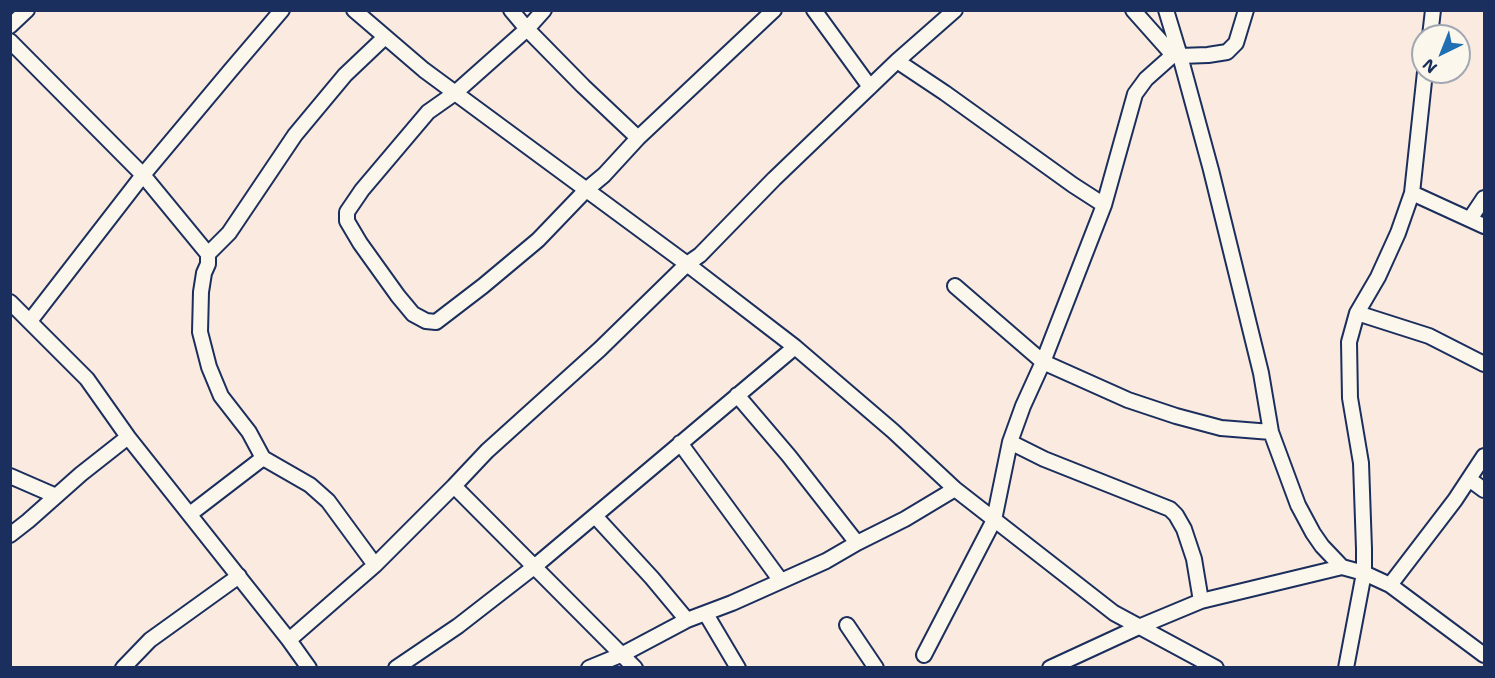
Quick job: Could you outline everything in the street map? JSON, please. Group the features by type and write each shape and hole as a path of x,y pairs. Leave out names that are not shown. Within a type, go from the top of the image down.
{"street":[{"path":"10,26 27,10"},
{"path":"30,321 143,175 282,10"},
{"path":"354,10 424,70 687,264 795,347 893,431 955,489 1114,613 1216,668"},
{"path":"511,10 583,86 638,138"},
{"path":"544,10 527,29 455,93 428,112 362,190 347,212 347,221 360,243 398,296 413,314 426,321 436,322 538,240 638,138 774,10"},
{"path":"814,10 870,87"},
{"path":"290,640 375,565 487,451 600,349 687,264 700,255 774,179 897,61 955,10"},
{"path":"1132,10 1177,55"},
{"path":"1166,10 1211,170 1261,373 1271,432 1298,505 1313,533 1342,567"},
{"path":"924,655 993,520 1010,442 1104,205 1136,94 1146,79 1177,55 1208,55 1227,52 1236,42 1246,10"},
{"path":"208,255 229,234 296,135 345,75 385,37"},
{"path":"10,41 143,175 208,255 201,292 200,332 209,367 221,396 249,432 263,458 310,485 328,501 375,565"},
{"path":"897,61 1104,205"},
{"path":"1346,668 1364,573 1361,463 1350,398 1349,342 1357,313 1378,277 1398,233 1412,193 1424,84"},
{"path":"1412,193 1485,226"},
{"path":"1470,219 1485,198"},
{"path":"955,286 1043,362 1128,400 1176,416 1221,428 1271,432"},
{"path":"10,302 87,380 128,437 290,640 309,668"},
{"path":"1357,313 1429,336 1485,364"},
{"path":"396,668 458,626 534,567 795,347"},
{"path":"737,395 789,456 857,543"},
{"path":"10,535 128,437"},
{"path":"1010,442 1044,459 1170,509 1184,529 1194,559 1201,602"},
{"path":"680,443 781,581"},
{"path":"1390,585 1455,500 1485,456"},
{"path":"190,514 263,458"},
{"path":"10,476 56,496"},
{"path":"1469,479 1485,490"},
{"path":"454,486 635,668"},
{"path":"589,668 623,654 687,620 706,614 826,561 905,519 955,489"},
{"path":"595,516 687,620"},
{"path":"1050,668 1141,626 1201,602 1342,567 1364,573 1390,585 1485,656"},
{"path":"123,668 150,640 239,576"},
{"path":"706,614 738,668"},
{"path":"847,625 876,668"}]}
